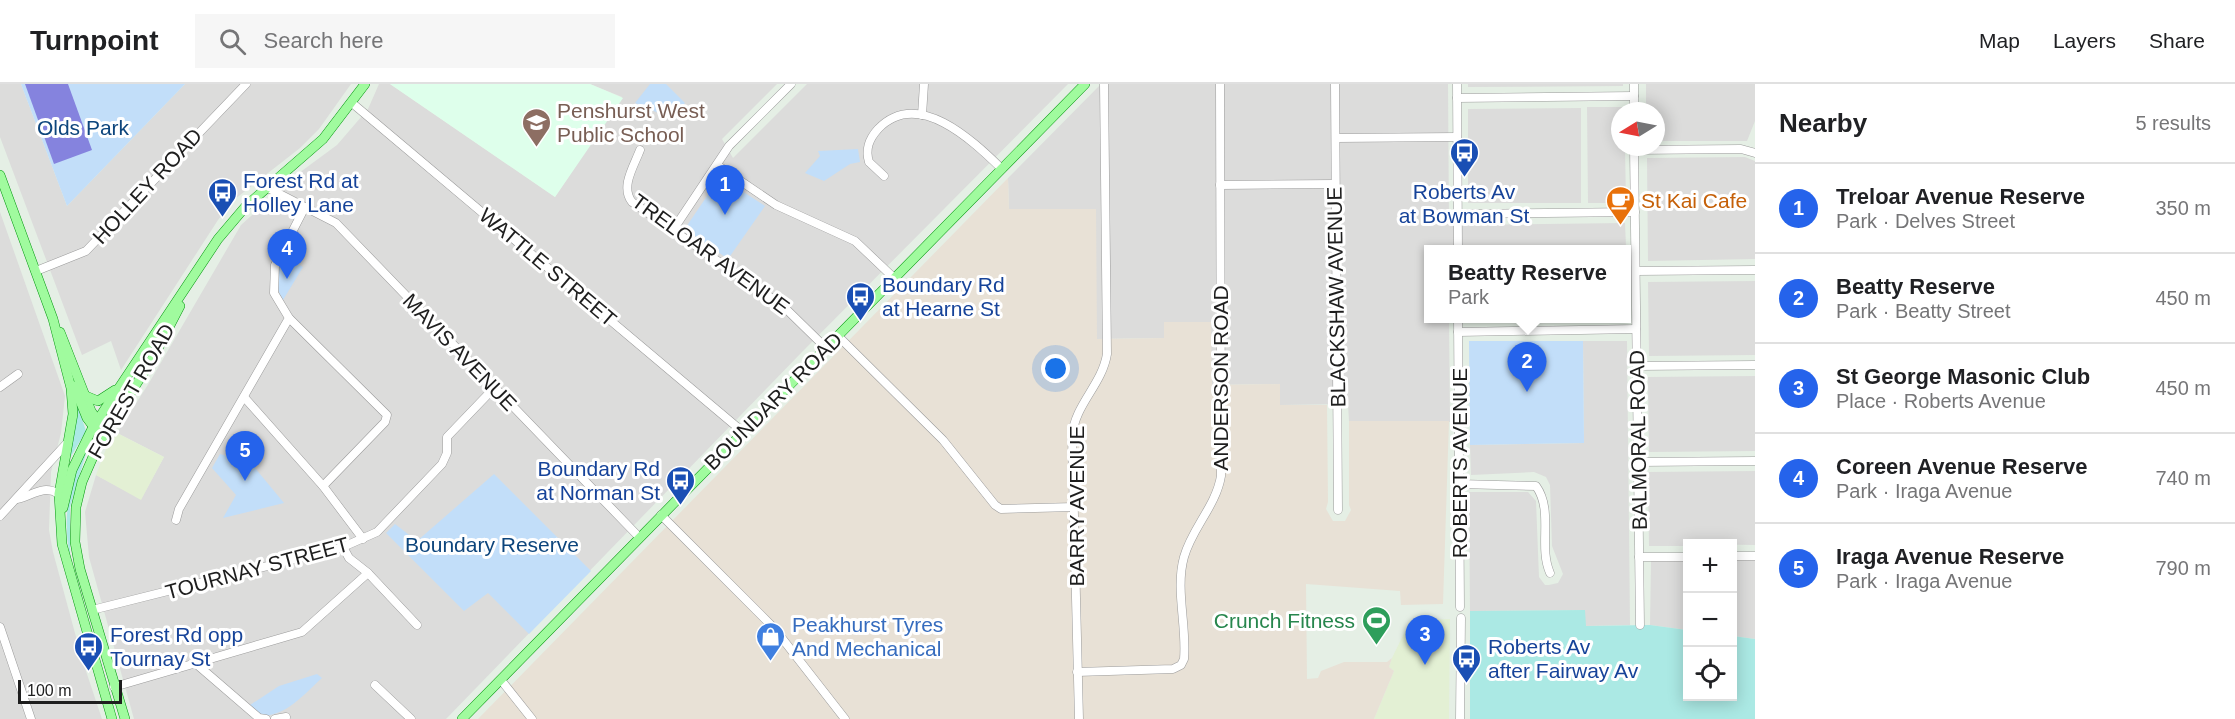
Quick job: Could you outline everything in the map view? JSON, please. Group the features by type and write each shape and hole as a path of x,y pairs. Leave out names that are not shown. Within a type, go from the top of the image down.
{"main road":[{"name":"FOREST ROAD","path":"60,532 72,470 95,424 231,221 266,187 323,139 365,84"},
{"name":"BOUNDARY ROAD","path":"462,719 1085,84"},
{"path":"0,175 53,319 65,365 95,424 105,433"},
{"name":"FOREST ROAD","path":"125,719 77,556 75,519 82,482 105,433 154,356 195,274"},
{"path":"53,319 66,342 95,424"},
{"name":"FOREST ROAD","path":"65,365 73,402 58,494 60,532 67,568 112,719"},
{"path":"86,396 98,401 125,382"}],"street":[{"name":"HOLLEY ROAD","path":"36,271 86,251 246,84"},
{"path":"673,230 734,141 791,84"},
{"path":"922,114 924,84"},
{"name":"BARRY AVENUE","path":"1078,719 1074,422 1101,375 1107,354 1104,84"},
{"name":"ANDERSON ROAD","path":"1077,672 1173,669 1181,665 1184,659 1184,558 1196,526 1213,501 1221,476 1220,84"},
{"name":"BLACKSHAW AVENUE","path":"1335,84 1338,510"},
{"path":"1457,84 1458,245"},
{"path":"1634,84 1634,102"},
{"path":"1457,98 1634,96"},
{"name":"WATTLE STREET","path":"352,103 742,432"},
{"path":"884,176 869,162 869,142 877,130 889,121 922,114 959,131 1002,169"},
{"path":"1336,138 1457,137"},
{"path":"1665,148 1741,149 1755,153"},
{"name":"TRELOAR AVENUE","path":"639,150 627,186 627,195 632,202 787,309 826,348"},
{"name":"BALMORAL ROAD","path":"1634,156 1640,625"},
{"path":"717,165 776,205 855,241 894,278"},
{"path":"1220,185 1335,184"},
{"name":"MAVIS AVENUE","path":"266,187 304,209 336,223 639,537"},
{"path":"304,209 275,265 274,293 289,318 387,415 385,422 323,486"},
{"path":"1458,214 1635,212"},
{"path":"1636,271 1755,270"},
{"path":"176,520 179,509 289,318"},
{"name":"ROBERTS AVENUE","path":"1458,323 1460,608 1455,612 1461,618 1460,719"},
{"path":"1458,332 1636,329"},
{"path":"838,336 943,440 995,505 1001,509 1074,507"},
{"path":"1637,366 1755,365"},
{"path":"0,387 18,374"},
{"name":"TOURNAY STREET","path":"92,610 343,547 377,532 442,464 447,453 447,437 494,388"},
{"path":"244,397 323,486 363,539"},
{"path":"17,499 18,494 68,442"},
{"path":"1638,462 1755,461"},
{"path":"1459,484 1536,486 1543,498 1545,553 1550,573"},
{"path":"0,516 17,499 41,490 50,489 58,494"},
{"path":"661,515 774,628 845,719"},
{"path":"343,547 349,558 369,573 417,625"},
{"path":"1737,556 1755,556"},
{"path":"1639,557 1683,557"},
{"path":"114,687 302,632 369,573"},
{"path":"0,627 31,719"},
{"path":"194,662 259,718 266,719"},
{"path":"501,680 532,719"},
{"path":"375,685 411,719"},
{"path":"275,719 286,717"}],"shaded area":[{"path":"0,84 21,84 67,206 185,84 351,84 319,129 300,148 235,199 218,220 121,370 111,341 82,355 0,137"},
{"path":"379,84 390,84 555,197 622,97 590,84 777,84 722,139 733,158 807,84 1068,84 802,352 446,719 134,719 89,557 85,512 96,475 141,499 164,457 117,433 149,383 241,225 299,173 337,145 368,109"},
{"name":"Penshurst West Public School","path":"390,84 590,84 623,98 555,197"},
{"path":"1101,84 1448,84 1449,225 1625,223 1626,245 1424,245 1424,323 1449,323 1450,422 1349,421 1348,404 1280,405 1280,384 1211,385 1211,322 1165,322 1164,338 1096,339 1096,209 1009,210 1008,178"},
{"path":"1468,84 1623,84 1623,86 1468,87"},
{"path":"1646,84 1755,84 1755,121 1747,141 1665,141 1665,102 1646,102"},
{"path":"1587,107 1611,107 1611,156 1625,156 1626,203 1588,203"},
{"path":"1581,108 1581,203 1468,203 1468,109"},
{"path":"1745,157 1755,161 1755,259 1648,261 1647,158"},
{"path":"1008,178 1009,209 1096,209 1097,339 1164,338 1164,322 1211,322 1212,385 1280,384 1280,405 1327,405 1328,502 1326,509 1333,521 1345,521 1351,510 1349,505 1349,421 1449,421 1443,604 1401,605 1400,591 1306,584 1307,679 1318,678 1321,671 1344,662 1387,662 1392,658 1389,667 1394,671 1374,719 478,719"},
{"path":"0,212 65,396 61,433 51,472 49,530 82,659 102,719 0,719"},
{"path":"1755,281 1755,355 1649,356 1648,282"},
{"path":"1583,341 1627,341 1630,625 1585,626 1584,610 1470,611 1469,492 1528,492 1536,501 1539,577 1545,585 1549,585 1558,583 1563,574 1552,546 1550,485 1546,477 1534,472 1471,475 1470,445 1584,443"},
{"path":"1755,376 1755,451 1649,452 1648,377"},
{"path":"77,404 86,431 70,458"},
{"path":"117,433 164,457 141,500 96,475 106,449"},
{"path":"90,440 70,507 70,556 67,539 67,510 73,483"},
{"path":"1755,471 1755,545 1737,545 1737,539 1683,539 1683,546 1649,546 1648,472"},
{"path":"1737,560 1755,560 1755,639 1737,637"},
{"path":"1651,561 1683,561 1683,629 1650,625"},
{"path":"1585,610 1586,626 1650,625 1683,629 1683,701 1737,701 1737,637 1755,639 1755,719 1470,719 1470,611"},
{"path":"1450,619 1449,719 1374,719 1394,671 1389,667 1392,658 1410,621"}],"green space":[{"name":"Olds Park","path":"21,84 185,84 67,206"},
{"path":"25,84 68,84 92,150 54,164"},
{"path":"650,84 666,84 685,103 670,118 635,103"},
{"path":"858,149 860,162 850,164 824,181 805,173 820,156 818,151"},
{"path":"720,177 765,206 728,259 688,231 686,227"},
{"path":"283,255 303,267 283,300 278,289 277,278"},
{"path":"1469,341 1583,341 1584,443 1470,445"},
{"path":"220,454 251,463 284,503 223,518 236,495 212,468"},
{"name":"Boundary Reserve","path":"494,474 591,571 529,634 488,593 464,611 386,533 395,524 417,541"},
{"path":"317,674 322,678 294,703 279,712 261,716 250,705 279,686"}],"place":[{"name":"Penshurst West Public School","path":"536,148"},
{"name":"Roberts Av at Bowman St","path":"1464,178"},
{"name":"Treloar Avenue Reserve","path":"725,215"},
{"name":"Forest Rd at Holley Lane","path":"222,218"},
{"name":"St Kai Cafe","path":"1620,226"},
{"name":"Coreen Avenue Reserve","path":"287,279"},
{"name":"Boundary Rd at Hearne St","path":"861,322"},
{"name":"Beatty Reserve","path":"1527,392"},
{"name":"Iraga Avenue Reserve","path":"245,481"},
{"name":"Boundary Rd at Norman St","path":"681,506"},
{"name":"Crunch Fitness","path":"1376,646"},
{"name":"Peakhurst Tyres And Mechanical","path":"771,662"},
{"name":"St George Masonic Club","path":"1425,665"},
{"name":"Forest Rd opp Tournay St","path":"89,672"},
{"name":"Roberts Av after Fairway Av","path":"1467,684"}]}
